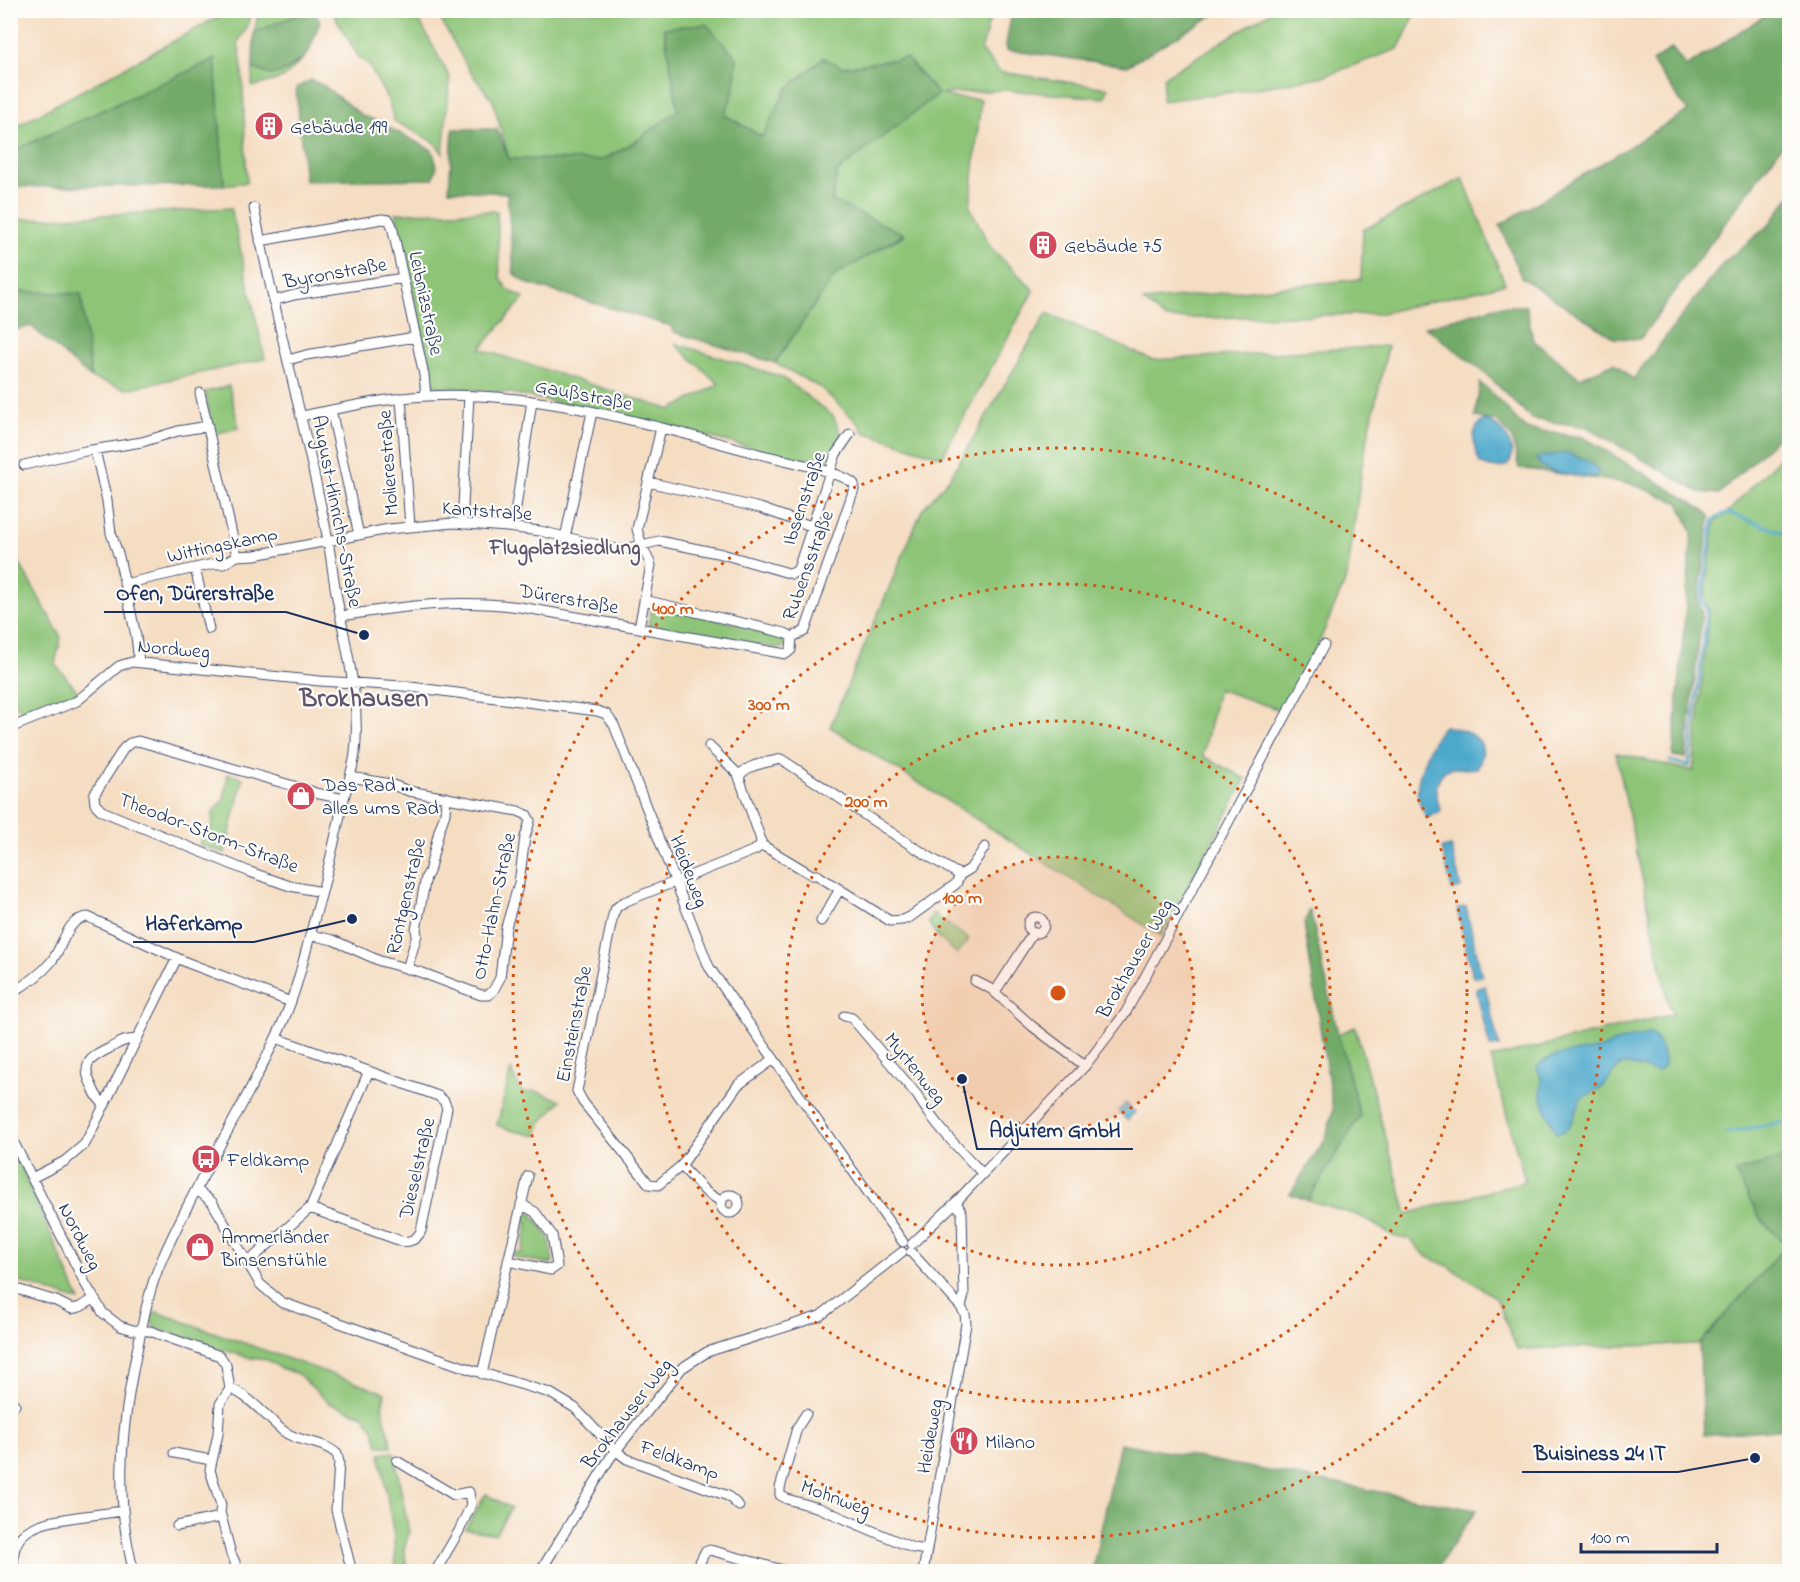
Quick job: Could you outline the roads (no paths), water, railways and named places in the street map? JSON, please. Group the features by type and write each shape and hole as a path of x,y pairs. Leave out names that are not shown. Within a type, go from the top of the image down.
{"street":[{"name":"August-Hinrichs-Straße","path":"134,1572 123,1511 122,1434 152,1286 161,1261 276,1038 291,1002 311,935 351,777 357,728 352,682 328,540 254,208"},
{"name":"Leibnizstraße","path":"260,241 382,219 389,220 424,375 426,396"},
{"name":"Byronstraße","path":"273,301 403,278"},
{"path":"288,360 415,337"},
{"path":"200,393 237,556"},
{"name":"Gaußstraße","path":"301,416 401,398 426,396 469,396 532,401 661,428 830,473 848,479 854,484"},
{"path":"462,524 469,396"},
{"name":"Molierestraße","path":"401,398 410,526"},
{"path":"513,527 532,401"},
{"path":"331,410 359,535"},
{"path":"565,537 592,412"},
{"path":"24,465 142,442 178,431 208,426"},
{"path":"639,628 651,565 637,529 661,428"},
{"name":"Ibsenstraße","path":"792,574 798,569 836,454 850,434"},
{"path":"95,450 139,662"},
{"path":"648,482 760,508 811,526"},
{"name":"Rubensstraße","path":"789,652 793,642 792,637 805,631 854,484"},
{"name":"Kantstraße","path":"328,540 340,540 410,526 462,524 513,527 620,550 659,541 722,554 792,574"},
{"name":"Wittingskamp","path":"124,584 223,564 237,556 255,555 328,540"},
{"path":"195,568 209,629"},
{"path":"644,600 774,630 792,637"},
{"name":"Dürerstraße","path":"341,616 438,603 480,603 526,608 780,654 789,652"},
{"name":"Brokhauser Weg","path":"540,1572 615,1450 668,1383 689,1362 707,1352 820,1316 907,1247 956,1202 1084,1066 1126,1012 1324,645"},
{"name":"Nordweg","path":"10,728 76,701 119,666 129,662 320,681 352,682"},
{"name":"Heideweg","path":"352,682 403,686 597,711 606,714 614,725 709,967 907,1247 961,1307 966,1318 966,1334 924,1572"},
{"name":"Theodor-Storm-Straße","path":"322,892 290,886 250,872 102,811 95,804 94,795 122,750 130,743 138,741 311,790 315,794 344,799"},
{"path":"709,746 740,775"},
{"path":"675,882 755,850 760,845 761,840 739,782 740,775 753,766 781,759 867,817 960,875"},
{"name":"Otto-Hahn-Straße","path":"311,935 339,943 380,961 483,996 493,991 500,978 503,942 519,883 530,819 518,811 409,791 390,784 351,777"},
{"name":"Röntgenstraße","path":"407,969 417,935 426,877 441,827 446,797"},
{"path":"760,845 766,846 812,875 817,875 890,921 902,920 956,884 960,875 970,868 985,847"},
{"name":"Einsteinstraße","path":"675,882 624,902 614,913 577,1091 651,1185 660,1184 681,1166 738,1085 774,1059"},
{"path":"821,921 840,889"},
{"path":"10,993 45,969 55,957 72,925 82,917 93,918 177,958 291,1002"},
{"path":"994,992 1032,933"},
{"path":"33,1178 65,1161 81,1148 105,1105 177,958"},
{"path":"975,981 994,992 1032,1026 1084,1066"},
{"name":"Myrtenweg","path":"844,1016 852,1018 917,1095 923,1106 960,1152 982,1173"},
{"name":"Dieselstraße","path":"276,1038 438,1096 447,1108 421,1231 413,1240 401,1241 310,1208"},
{"path":"105,1105 98,1098 87,1077 88,1063 95,1055 124,1041 137,1040"},
{"path":"247,1263 310,1208 369,1071"},
{"name":"Nordweg","path":"10,1136 103,1313 113,1322 141,1332 150,1331 220,1356 226,1365 230,1389"},
{"path":"681,1166 710,1195 722,1202"},
{"path":"483,1374 528,1176"},
{"name":"Feldkamp","path":"197,1190 211,1200 263,1288 285,1304 483,1374 550,1393 566,1401 615,1450 631,1461 728,1496 739,1506"},
{"name":"Heideweg","path":"956,1202 962,1213 964,1294 961,1307"},
{"path":"508,1261 551,1269 557,1266 552,1235 535,1212 521,1204"},
{"path":"10,1287 56,1301 72,1309 94,1299"},
{"path":"236,1572 221,1517 221,1505 210,1472 218,1434 220,1404 230,1389 241,1393 285,1432 324,1445 337,1454 339,1462 336,1510 352,1572"},
{"name":"Mohnweg","path":"806,1414 797,1428 780,1495 840,1515 913,1548 927,1550"},
{"path":"174,1453 211,1460"},
{"path":"398,1461 454,1495 469,1492 471,1505 435,1572"},
{"path":"15,1572 13,1556 16,1544 25,1532 38,1524 123,1511"},
{"path":"177,1526 221,1517"},
{"path":"695,1572 705,1552 710,1550 793,1572"}],"water":[{"path":"1484,420 1504,434 1510,444 1512,453 1510,461 1504,467 1494,468 1480,463 1474,446 1474,434"},
{"path":"1565,453 1583,459 1599,470 1596,476 1576,476 1546,469 1536,458"},
{"path":"1444,726 1470,734 1481,743 1483,750 1477,768 1452,768 1441,775 1437,784 1436,799 1441,811 1427,818 1419,799 1419,779 1429,749"},
{"path":"1451,846 1461,888 1452,890 1442,848"},
{"path":"1466,907 1482,976 1473,977 1457,909"},
{"path":"1485,986 1499,1046 1490,1047 1476,989"},
{"path":"1648,1034 1653,1035 1660,1046 1664,1066 1657,1072 1620,1065 1603,1087 1581,1098 1570,1125 1556,1133 1541,1097 1541,1078 1537,1067 1554,1056 1597,1049"},
{"path":"1126,1103 1135,1112 1127,1120 1118,1111"}],"waterway":[{"path":"1670,761 1689,766 1707,610 1701,602 1713,521 1722,514 1729,513 1790,535"},
{"path":"1726,1133 1790,1121"}],"place":[{"name":"Gebäude 199","path":"269,126"},
{"name":"Gebäude 75","path":"1043,245"},
{"name":"Ofen, Dürerstraße","path":"364,635"},
{"name":"Das Rad ... alles ums Rad","path":"301,796"},
{"name":"Haferkamp","path":"352,919"},
{"name":"Adjutem GmbH","path":"962,1079"},
{"name":"Feldkamp","path":"206,1159"},
{"name":"Ammerländer Binsenstühle","path":"200,1247"},
{"name":"Milano","path":"964,1441"},
{"name":"Buisiness 24 IT","path":"1755,1458"}],"district":[{"name":"Flugplatzsiedlung","path":"565,547"},
{"name":"Brokhausen","path":"364,697"}]}
